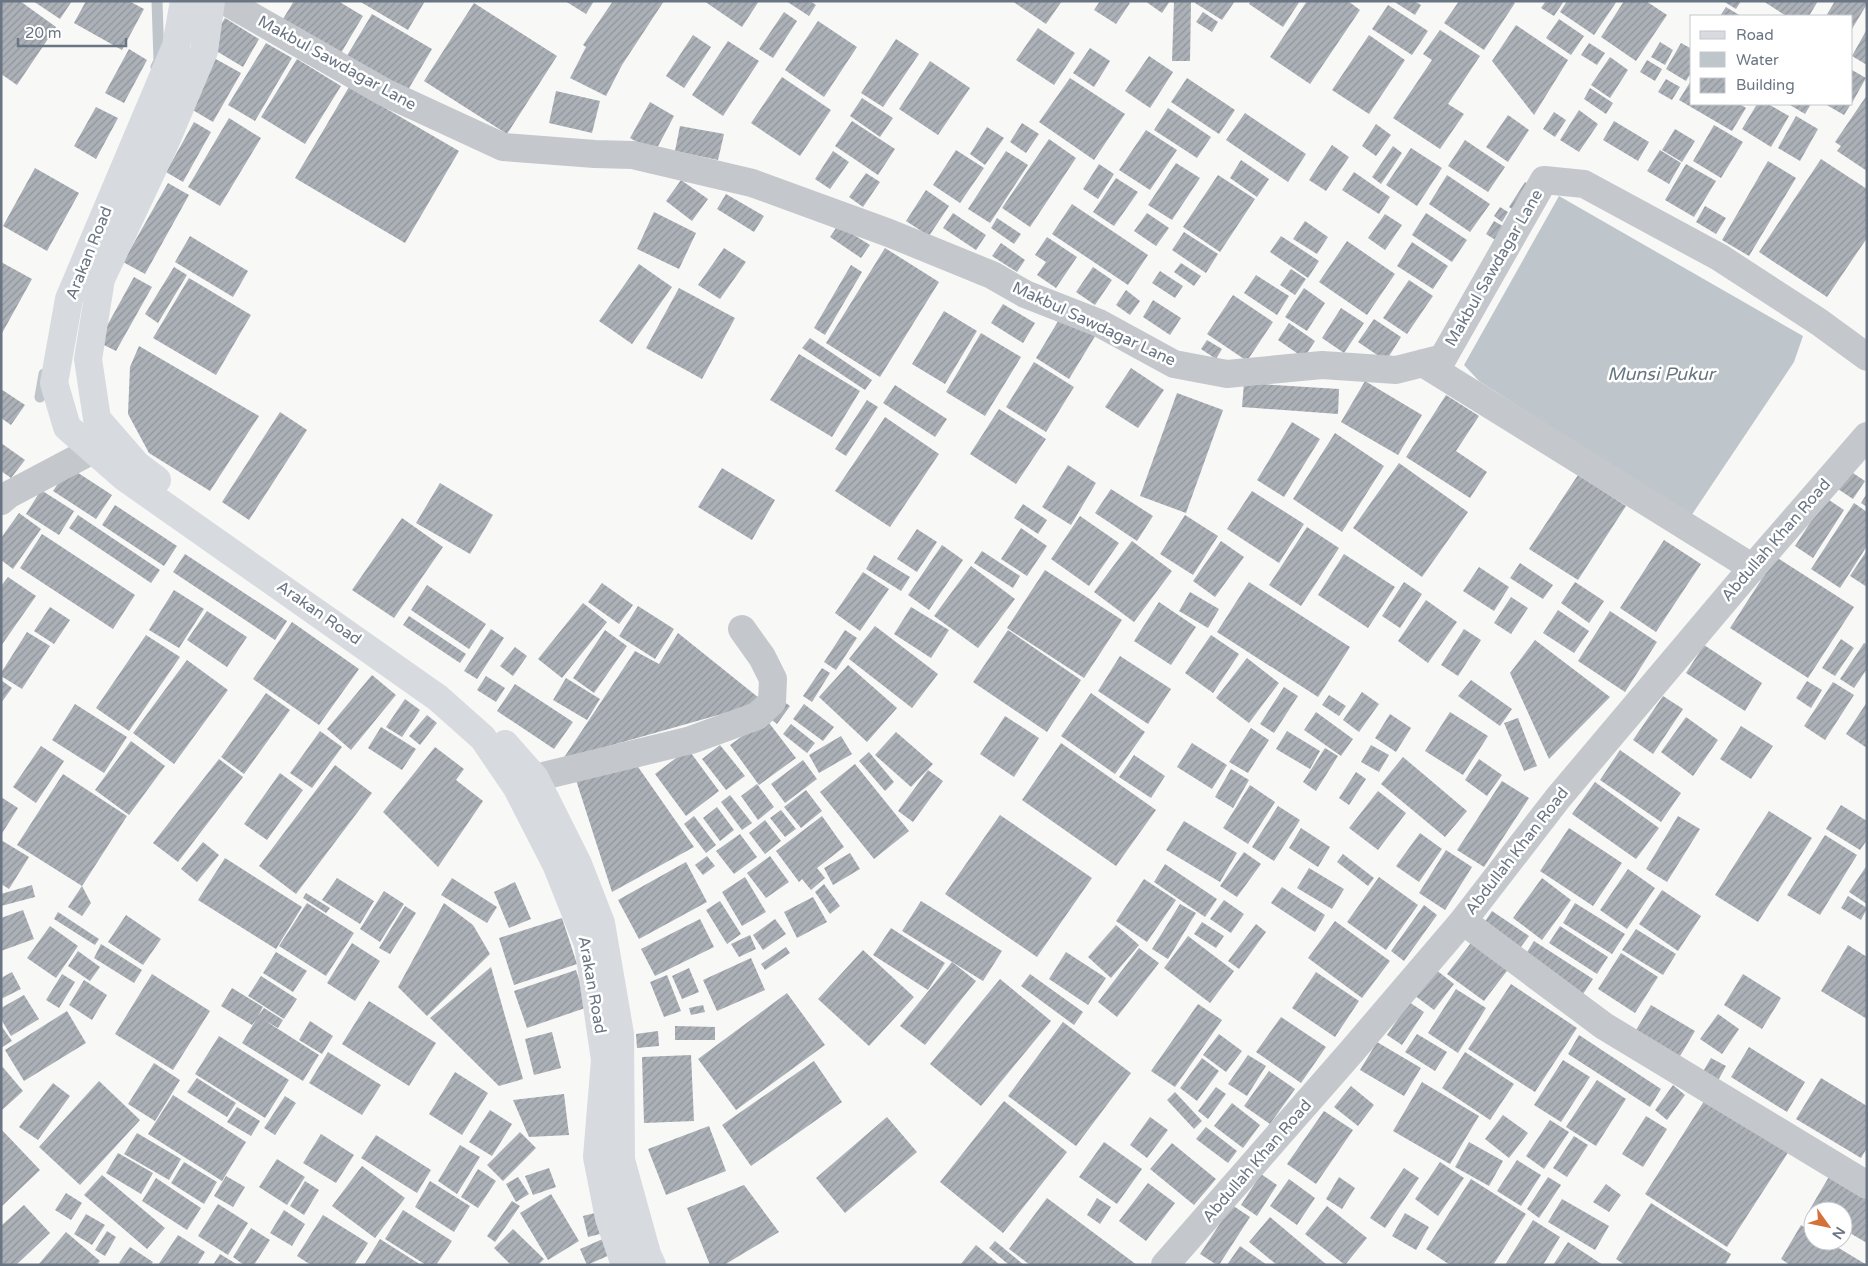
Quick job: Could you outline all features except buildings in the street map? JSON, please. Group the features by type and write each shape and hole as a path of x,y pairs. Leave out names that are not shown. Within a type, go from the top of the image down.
{"main road":[{"name":"Arakan Road","path":"184,1 176,46 68,299 54,383 67,427 124,477 438,698 484,738 517,788 556,864 588,944 605,1060 597,1157 609,1218 625,1265"},
{"name":"Arakan Road","path":"211,1 204,51 165,143 101,279 88,359 96,419 137,465 421,666 486,722 535,778 578,864 601,923 620,1034 621,1160 647,1254 652,1265"}],"street":[{"name":"Makbul Sawdagar Lane","path":"225,1 384,92 503,147 633,155 752,183 889,233 992,274 1025,294 1099,323 1174,364 1227,374 1322,365 1396,370 1443,358 1544,180 1584,184 1719,257 1819,322 1867,356"},
{"path":"1423,363 1753,568"},
{"name":"Abdullah Khan Road","path":"1165,1265 1290,1123 1463,921 1558,798 1867,436"},
{"path":"1,501 93,450"},
{"path":"535,778 691,740 757,716 772,702 773,680 762,657 742,629"},
{"path":"1463,921 1604,1026 1867,1185"}],"water":[{"name":"Munsi Pukur","path":"1559,196 1803,336 1794,362 1691,516 1479,381 1464,365"}],"waterway":[{"path":"156,67 159,61 157,1"},
{"path":"40,397 44,374"}]}
